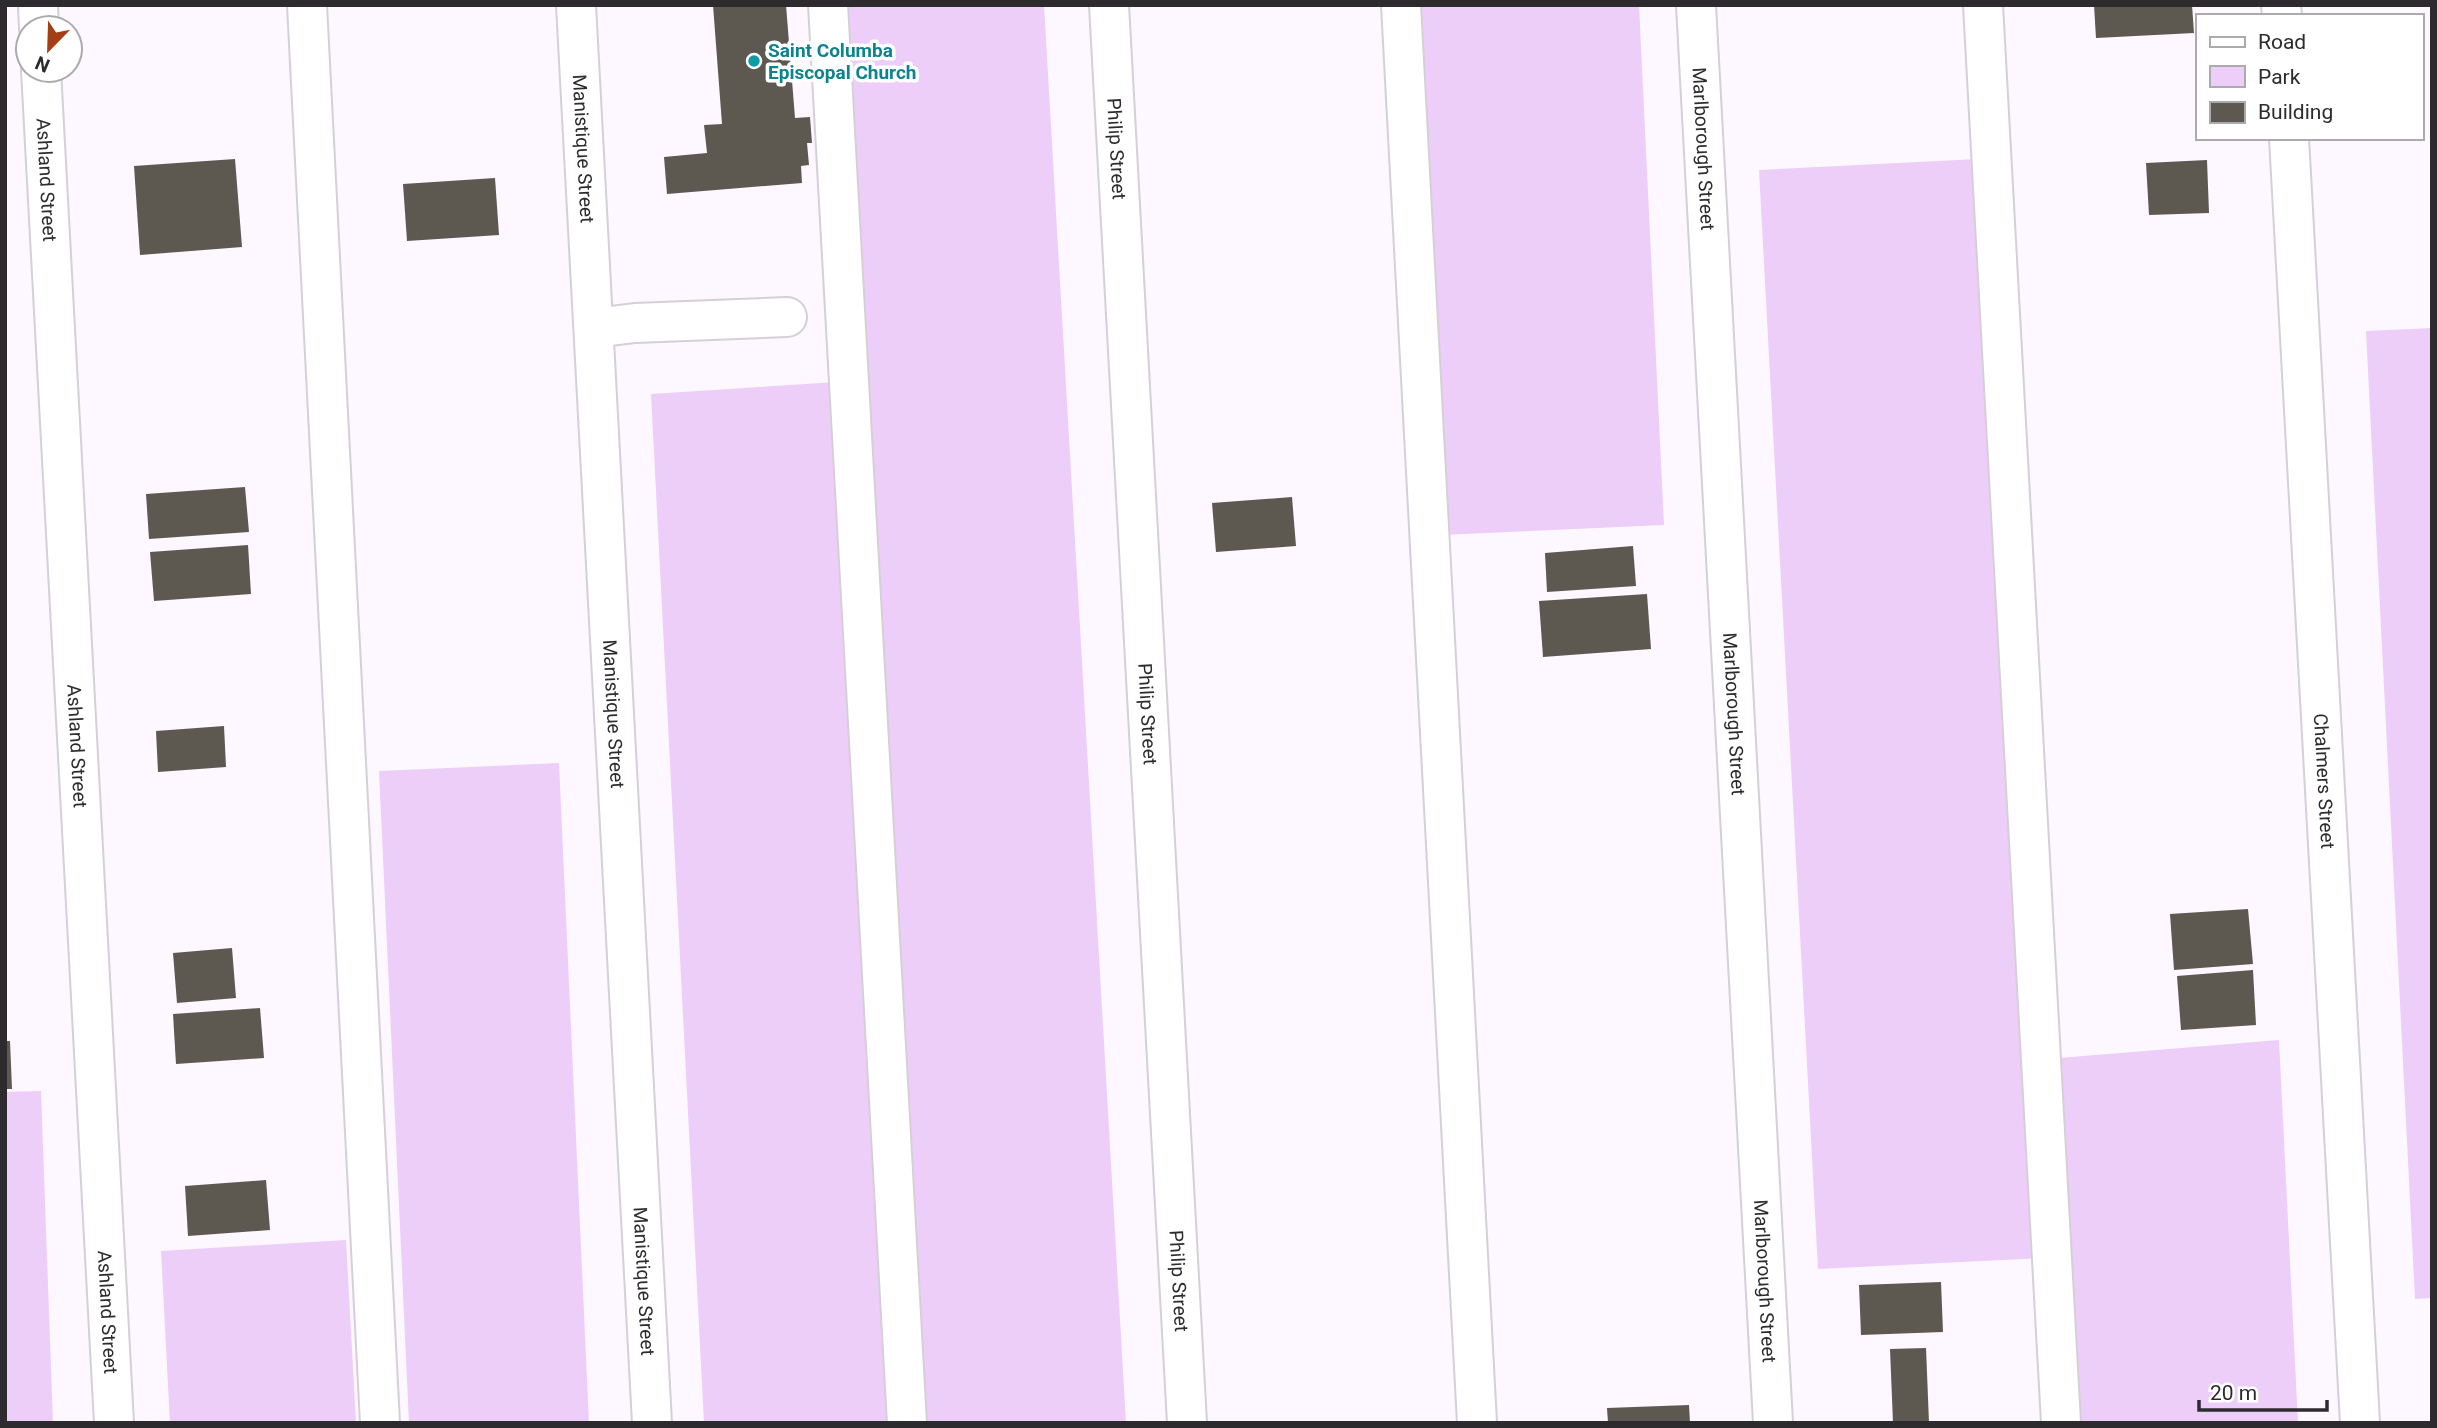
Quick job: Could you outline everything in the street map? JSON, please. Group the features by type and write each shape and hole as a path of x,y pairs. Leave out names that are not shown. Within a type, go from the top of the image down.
{"street":[{"path":"307,5 380,1423"},
{"name":"Manistique Street","path":"576,5 652,1423"},
{"path":"828,5 907,1423"},
{"name":"Philip Street","path":"1109,5 1187,1423"},
{"path":"1401,5 1477,1423"},
{"name":"Marlborough Street","path":"1696,5 1773,1423"},
{"path":"1983,5 2062,1423"},
{"name":"Ashland Street","path":"42,84 114,1423"},
{"name":"Chalmers Street","path":"2289,140 2360,1423"},
{"path":"594,328 635,323 787,317"}],"green space":[{"path":"837,5 1044,5 1126,1423 921,1423"},
{"path":"1417,5 1639,5 1664,525 1442,535"},
{"path":"1978,159 2046,1258 1818,1269 1759,170"},
{"path":"2432,328 2432,1298 2415,1299 2366,331"},
{"path":"837,382 890,1423 704,1423 651,394"},
{"path":"559,763 589,1423 409,1423 379,771"},
{"path":"2279,1040 2298,1423 2067,1423 2047,1059"},
{"path":"41,1091 53,1423 5,1423 5,1092"},
{"path":"346,1240 356,1423 170,1423 161,1251"}],"building":[{"name":"Saint Columba Episcopal Church","path":"713,5 786,5 795,118 810,117 812,143 807,143 809,165 801,166 802,183 667,194 664,157 707,153 704,125 722,124"},
{"path":"2094,5 2192,5 2194,33 2096,38"},
{"path":"235,159 242,247 140,255 134,166"},
{"path":"2207,160 2209,213 2149,215 2146,163"},
{"path":"495,178 499,235 407,241 403,184"},
{"path":"245,487 249,532 149,539 146,494"},
{"path":"1292,497 1296,546 1216,552 1212,503"},
{"path":"248,545 251,594 154,601 150,552"},
{"path":"1633,546 1636,586 1547,592 1545,553"},
{"path":"1647,594 1651,649 1543,657 1539,601"},
{"path":"224,726 226,767 158,772 156,731"},
{"path":"2248,909 2253,964 2174,970 2170,914"},
{"path":"232,948 236,998 177,1003 173,953"},
{"path":"2253,970 2256,1025 2181,1030 2177,976"},
{"path":"260,1008 264,1058 176,1064 173,1014"},
{"path":"5,1041 10,1041 12,1089 5,1089"},
{"path":"266,1180 270,1230 188,1236 185,1186"},
{"path":"1941,1282 1943,1332 1861,1335 1859,1285"},
{"path":"1926,1348 1929,1423 1893,1423 1890,1349"},
{"path":"1689,1405 1690,1423 1608,1423 1607,1408"}],"place":[{"name":"Saint Columba Episcopal Church","path":"754,61"}]}
